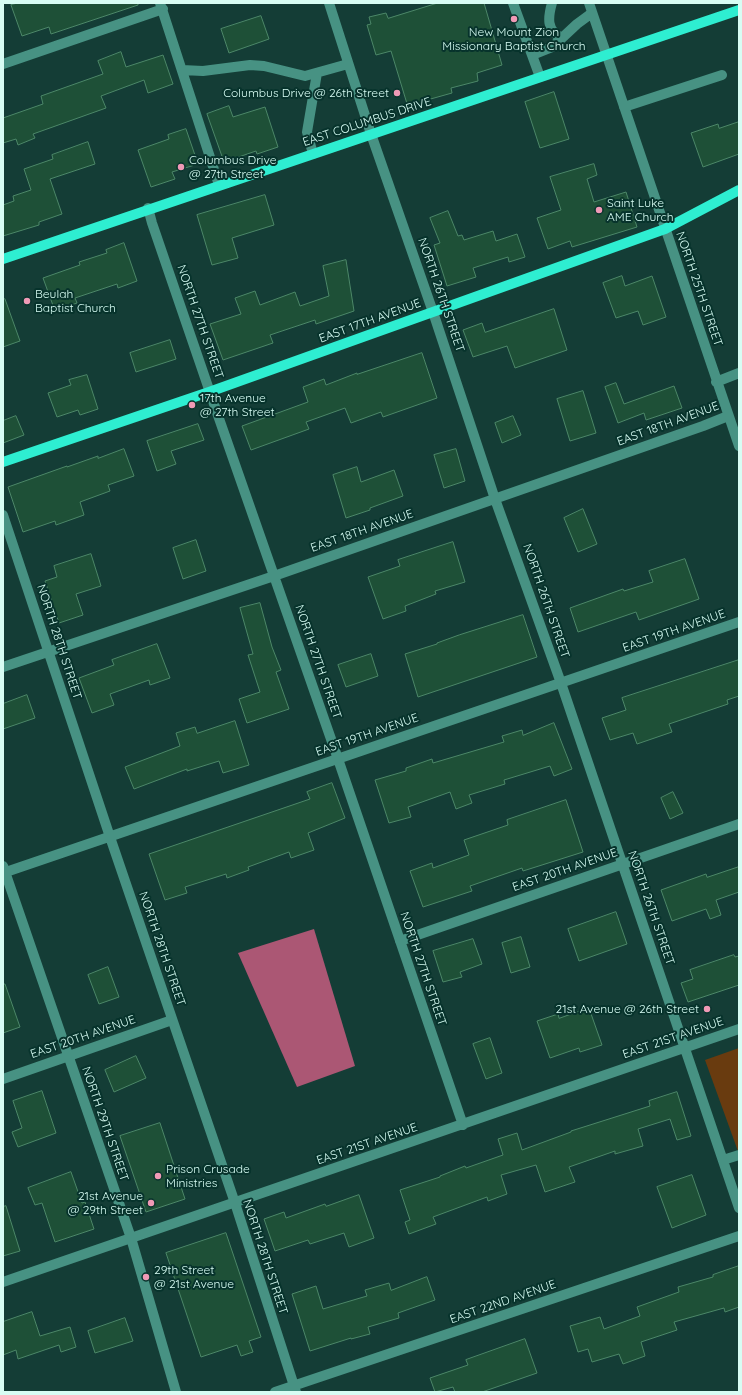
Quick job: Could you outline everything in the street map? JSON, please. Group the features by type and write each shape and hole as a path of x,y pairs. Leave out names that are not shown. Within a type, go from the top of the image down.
{"main road":[{"name":"EAST COLUMBUS DRIVE","path":"3,258 739,10"},
{"name":"EAST 17TH AVENUE","path":"3,462 209,392 665,229 739,190"}],"street":[{"name":"NORTH 26TH STREET","path":"329,3 371,134 433,312 495,499 561,683 739,1208"},
{"path":"513,3 540,77"},
{"path":"552,3 548,15 551,29 556,36 562,38"},
{"name":"NORTH 25TH STREET","path":"588,3 739,446"},
{"path":"3,64 162,6 219,185"},
{"path":"532,55 552,47 577,24 592,13"},
{"path":"182,70 203,71 257,66 270,67 305,76 348,64"},
{"path":"313,154 308,132 317,73"},
{"path":"624,107 722,75"},
{"name":"NORTH 27TH STREET","path":"148,208 209,392 338,759 462,1125"},
{"name":"EAST 18TH AVENUE","path":"716,382 739,373"},
{"name":"EAST 18TH AVENUE","path":"3,667 274,576 728,416"},
{"name":"NORTH 28TH STREET","path":"3,515 234,1203 294,1389"},
{"name":"EAST 19TH AVENUE","path":"4,870 110,836 739,622"},
{"name":"EAST 20TH AVENUE","path":"400,941 739,824"},
{"name":"NORTH 29TH STREET","path":"4,870 131,1238 176,1392"},
{"name":"EAST 20TH AVENUE","path":"3,1079 172,1020"},
{"name":"EAST 21ST AVENUE","path":"3,1282 739,1029"},
{"path":"722,1160 739,1155"},
{"name":"EAST 22ND AVENUE","path":"275,1392 294,1389 739,1236"}],"shaded area":[{"path":"314,929 355,1066 297,1087 238,953"},
{"path":"739,1048 739,1154 705,1060"}],"building":[{"path":"18,3 138,3 138,5 51,34 49,27 22,36 11,5"},
{"path":"438,3 484,3 502,65 477,73 478,81 451,88 452,93 408,107 391,51 376,55 367,25 371,24 369,17 386,13 388,18"},
{"path":"261,16 269,39 229,53 221,29"},
{"path":"121,52 126,67 163,55 173,84 148,93 144,80 101,96 106,108 33,134 35,138 18,145 16,139 3,143 3,118 43,104 41,96 103,74 98,61"},
{"path":"554,92 569,139 540,148 525,102"},
{"path":"229,106 233,117 265,107 278,147 257,154 256,151 224,162 207,114"},
{"path":"739,122 739,154 703,167 691,133 718,124 719,128"},
{"path":"186,129 198,164 172,172 175,179 151,187 138,150 169,139 168,135"},
{"path":"88,142 95,164 50,179 62,214 39,222 39,225 3,236 3,205 14,201 13,196 31,190 24,169 53,159 52,155"},
{"path":"594,164 597,175 587,179 594,202 626,192 637,227 572,247 570,241 548,249 537,218 561,210 550,177"},
{"path":"265,195 274,225 232,238 238,258 212,265 197,215"},
{"path":"448,211 458,236 462,235 464,240 493,231 496,241 517,234 525,257 509,262 508,257 473,268 476,277 447,286 434,245 440,243 430,218"},
{"path":"124,243 137,281 118,288 117,284 75,298 77,303 55,311 43,278 80,265 79,262 107,253 106,250"},
{"path":"346,260 354,311 316,324 315,320 270,335 273,343 223,360 210,324 241,314 235,298 255,291 260,305 295,292 300,306 329,296 323,266"},
{"path":"622,276 625,286 652,276 666,317 643,325 638,311 616,318 603,283"},
{"path":"5,299 20,341 3,347 3,300"},
{"path":"554,309 567,350 515,368 507,346 473,357 463,330 482,323 485,332"},
{"path":"170,340 176,359 136,372 130,353"},
{"path":"422,353 437,398 383,417 381,412 351,423 345,408 306,422 309,429 251,450 242,426 308,402 303,387 324,379 326,385 357,373"},
{"path":"87,375 98,409 80,415 78,410 57,417 48,393 71,385 69,380"},
{"path":"616,383 624,404 674,386 682,408 646,420 644,413 618,423 605,387"},
{"path":"583,391 596,433 570,441 557,399"},
{"path":"16,416 24,435 3,443 3,421"},
{"path":"513,416 521,435 502,443 495,423"},
{"path":"198,424 204,440 171,451 176,464 157,471 147,441"},
{"path":"124,449 134,476 108,485 110,491 80,502 84,515 56,525 55,521 23,532 8,487 67,466"},
{"path":"456,449 465,481 444,488 434,455"},
{"path":"357,467 361,482 394,470 403,496 346,518 333,475"},
{"path":"583,509 597,544 578,552 564,518"},
{"path":"196,540 206,571 183,579 173,548"},
{"path":"453,542 465,582 435,591 436,594 405,606 406,611 383,619 368,577 400,566 398,560"},
{"path":"91,554 101,586 76,594 83,615 59,623 45,581 57,577 54,566"},
{"path":"685,559 699,599 639,620 636,612 578,632 570,608 623,589 624,591 653,582 649,571"},
{"path":"260,603 272,647 281,670 276,672 289,709 247,723 239,699 260,692 248,655 253,654 240,608"},
{"path":"523,615 537,657 418,697 405,654"},
{"path":"157,644 170,678 150,685 149,680 110,694 114,705 92,713 79,678 114,665 112,660"},
{"path":"371,654 378,676 346,687 338,665"},
{"path":"739,660 739,696 727,700 728,704 669,724 672,732 637,744 633,733 610,740 602,718 626,710 622,698"},
{"path":"27,695 35,718 3,729 3,704"},
{"path":"235,721 249,765 223,773 219,761 187,771 187,769 134,789 125,767 180,746 176,733 195,727 197,733"},
{"path":"554,723 572,769 554,776 550,766 504,780 505,784 469,795 472,803 456,809 450,792 408,807 411,817 389,823 375,780 406,771 406,768 432,759 433,763 504,742 502,736 522,730 523,735"},
{"path":"332,783 345,818 308,833 314,850 291,858 289,852 248,867 249,870 227,878 226,874 185,887 187,893 165,900 149,854 310,799 307,792"},
{"path":"673,792 683,813 670,819 661,798"},
{"path":"566,800 583,852 523,871 522,868 470,886 472,891 423,907 410,871 432,863 433,868 469,855 464,840 508,825 507,820"},
{"path":"739,867 739,892 716,900 721,915 710,919 706,909 672,921 661,890 706,874 707,877"},
{"path":"616,912 627,944 579,961 568,929"},
{"path":"521,937 530,967 511,973 502,943"},
{"path":"473,939 482,964 460,972 462,977 443,982 433,951"},
{"path":"734,955 735,957 739,956 739,985 688,1002 681,983 693,979 690,970"},
{"path":"108,967 119,997 99,1004 88,975"},
{"path":"3,984 5,984 20,1027 3,1033"},
{"path":"589,1008 602,1045 580,1052 579,1048 550,1058 537,1021 558,1014 559,1018"},
{"path":"490,1038 502,1073 486,1079 473,1044"},
{"path":"136,1056 146,1078 114,1092 105,1070"},
{"path":"42,1091 56,1133 18,1147 12,1132 22,1128 13,1101"},
{"path":"677,1092 691,1136 677,1140 670,1119 638,1129 643,1146 615,1154 615,1151 569,1167 575,1182 545,1192 536,1165 501,1175 507,1194 488,1201 487,1197 433,1217 436,1224 409,1234 405,1222 410,1220 400,1190 440,1177 465,1166 466,1168 503,1155 498,1139 517,1133 522,1150 571,1131 650,1106 649,1101"},
{"path":"160,1123 185,1199 146,1212 120,1136"},
{"path":"71,1172 82,1203 85,1202 94,1229 55,1242 42,1203 35,1205 28,1188"},
{"path":"692,1175 706,1215 672,1228 657,1187"},
{"path":"359,1195 374,1238 349,1247 344,1233 310,1244 308,1240 275,1251 264,1219 284,1212 286,1218 325,1204 326,1206"},
{"path":"6,1206 20,1251 3,1256 3,1207"},
{"path":"226,1233 261,1337 249,1341 253,1352 241,1356 237,1345 201,1357 166,1253"},
{"path":"739,1266 739,1307 725,1312 724,1308 674,1322 677,1330 641,1342 645,1356 623,1364 619,1354 592,1362 588,1349 578,1352 570,1326 600,1317 604,1329 640,1316 637,1307 679,1292 678,1287 713,1277 713,1275"},
{"path":"427,1277 435,1300 398,1313 399,1318 368,1327 370,1334 351,1338 310,1351 292,1294 316,1286 323,1309 367,1296 365,1290 389,1283 391,1290"},
{"path":"32,1312 40,1336 70,1327 76,1347 61,1352 59,1345 18,1359 16,1350 3,1355 3,1322"},
{"path":"125,1318 133,1341 95,1353 88,1331"},
{"path":"525,1339 537,1373 482,1392 455,1392 453,1387 435,1392 430,1378 468,1365 466,1360"}],"place":[{"name":"New Mount Zion Missionary Baptist Church","path":"514,19"},
{"name":"Columbus Drive @ 26th Street","path":"397,93"},
{"name":"Columbus Drive @ 27th Street","path":"181,167"},
{"name":"Saint Luke AME Church","path":"599,210"},
{"name":"Beulah Baptist Church","path":"27,301"},
{"name":"17th Avenue @ 27th Street","path":"192,405"},
{"name":"21st Avenue @ 26th Street","path":"707,1009"},
{"name":"Prison Crusade Ministries","path":"158,1176"},
{"name":"21st Avenue @ 29th Street","path":"151,1203"},
{"name":"29th Street @ 21st Avenue","path":"146,1277"}]}
